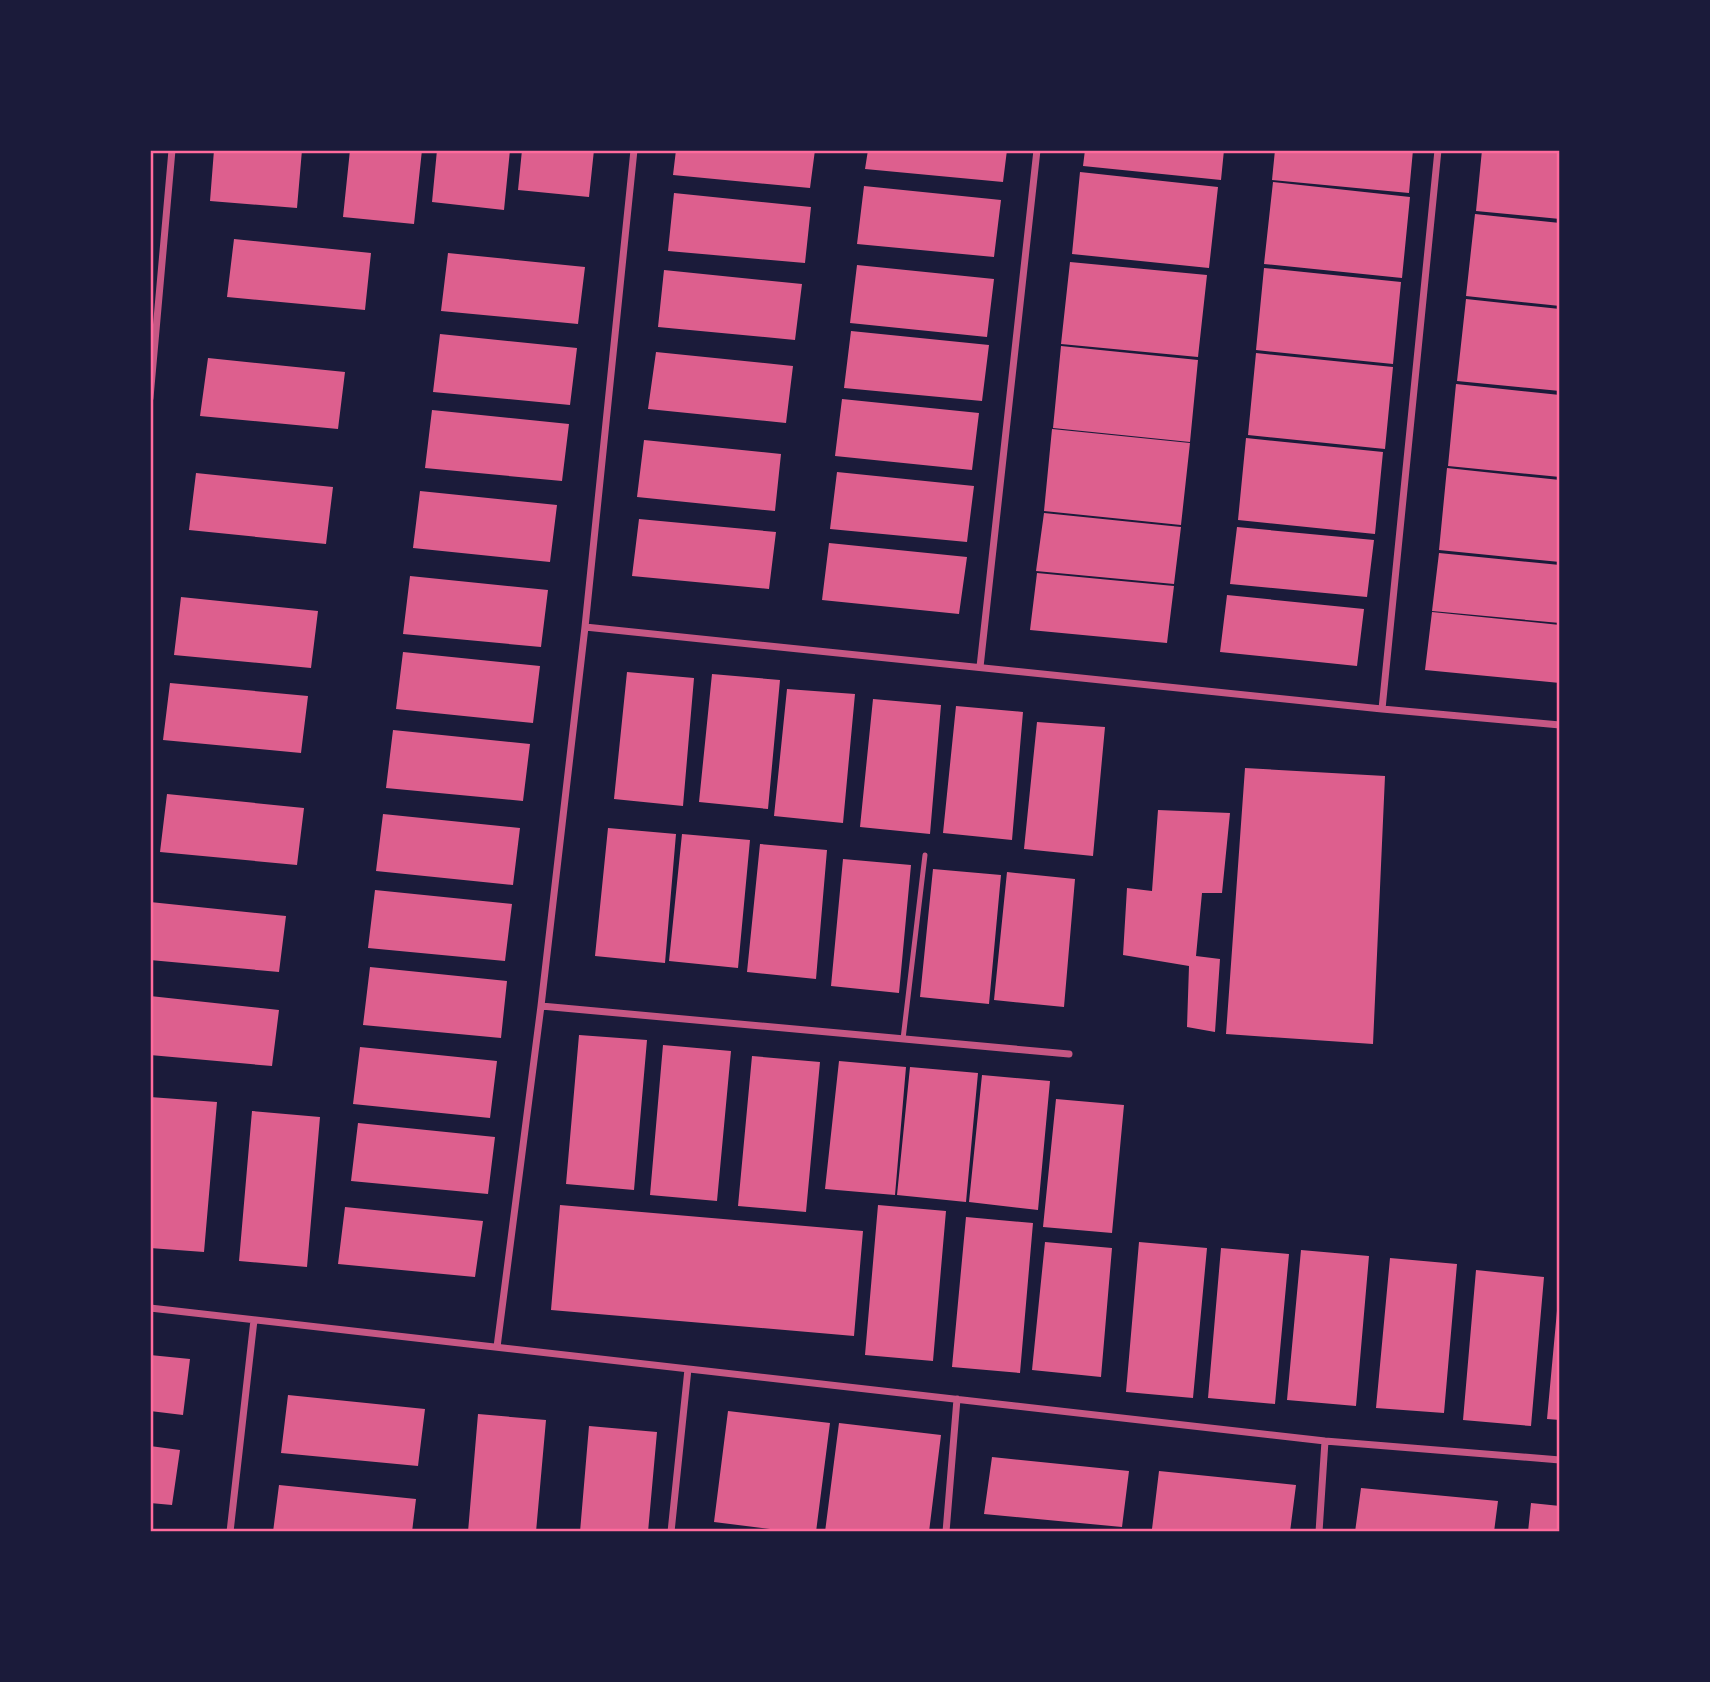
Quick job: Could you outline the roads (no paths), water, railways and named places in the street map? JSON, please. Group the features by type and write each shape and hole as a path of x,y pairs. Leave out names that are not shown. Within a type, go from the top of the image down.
{"street":[{"path":"150,398 172,150"},
{"path":"496,1347 541,1006 585,626 634,150"},
{"path":"980,667 1037,150"},
{"path":"1382,709 1438,150"},
{"path":"585,626 1559,725"},
{"path":"541,1006 1069,1054"},
{"path":"150,1308 1325,1441 1559,1460"},
{"path":"230,1531 254,1320"},
{"path":"671,1531 688,1369"},
{"path":"946,1531 957,1399"},
{"path":"1319,1531 1325,1441"}],"lane":[{"path":"903,1039 925,855"}]}
